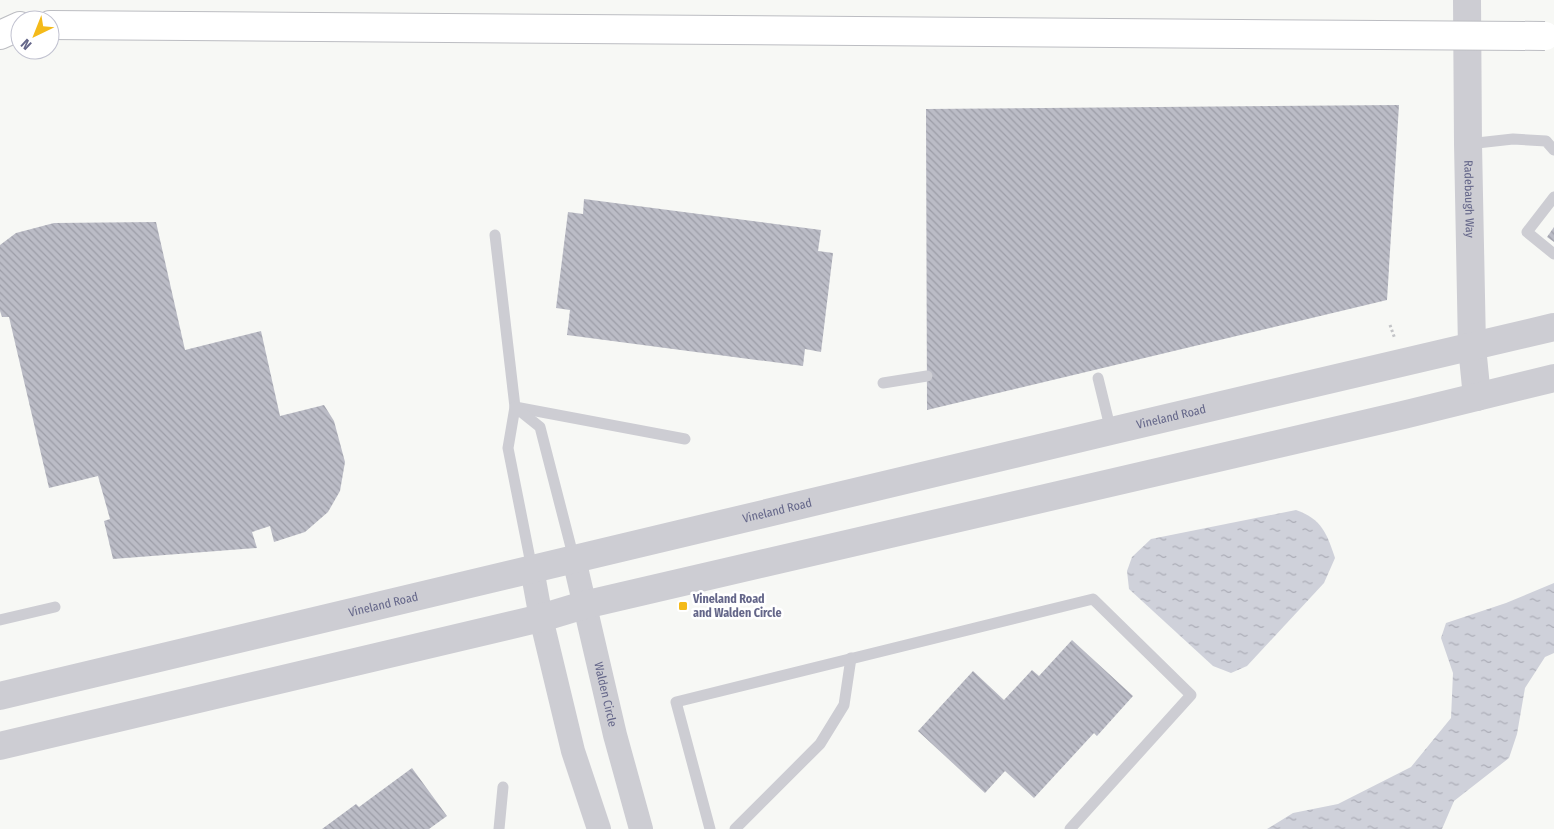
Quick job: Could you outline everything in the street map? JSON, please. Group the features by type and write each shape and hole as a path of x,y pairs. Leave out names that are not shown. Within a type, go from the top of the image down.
{"highway":[{"path":"60,25 1550,36"}],"street":[{"name":"Radebaugh Way","path":"1467,0 1472,347 1478,397"},
{"name":"Vineland Road","path":"0,696 1111,430 1554,327"},
{"path":"0,746 541,618 584,605 1554,378"},
{"name":"Walden Circle","path":"574,559 614,735 641,829"},
{"path":"532,569 541,618 573,751 599,829"}],"lane":[{"path":"1468,144 1513,139 1546,141 1554,150"},
{"path":"1553,199 1527,232 1554,254"},
{"path":"495,235 515,407 508,448 532,569"},
{"path":"883,384 927,376"},
{"path":"1098,378 1111,430"},
{"path":"515,407 685,439"},
{"path":"515,407 540,427 574,559"},
{"path":"710,829 676,702 1093,599 1191,696 1070,829"},
{"path":"0,620 55,607"},
{"path":"735,829 820,744 844,705 852,658"},
{"path":"499,829 503,787"}],"path":[{"path":"1390,325 1397,343"}],"water":[{"path":"1296,510 1318,523 1326,535 1335,558 1324,583 1247,666 1231,673 1213,666 1129,589 1127,571 1132,557 1151,539"},
{"path":"1554,583 1554,653 1545,657 1525,688 1517,734 1509,758 1454,801 1442,829 1267,829 1293,813 1338,804 1411,767 1451,718 1453,673 1441,638 1446,623 1506,603"}],"building":[{"path":"1399,105 1387,300 927,410 926,109"},
{"path":"584,199 821,230 818,251 833,253 821,352 805,349 803,366 567,335 570,310 556,308 568,212 583,214"},
{"path":"156,222 185,350 261,331 280,416 324,405 334,421 345,462 340,491 328,512 305,532 274,542 270,526 252,532 257,548 113,559 104,521 110,519 98,476 49,488 9,317 2,317 0,311 0,245 16,233 54,223"},
{"path":"1554,227 1554,242 1547,237"},
{"path":"1072,640 1133,696 1097,736 1094,733 1034,798 1005,771 985,793 918,731 973,671 1004,700 1032,670 1039,676"},
{"path":"412,768 447,816 429,829 322,829 356,804 359,807"}],"place":[{"name":"Vineland Road and Walden Circle","path":"683,606"}]}
